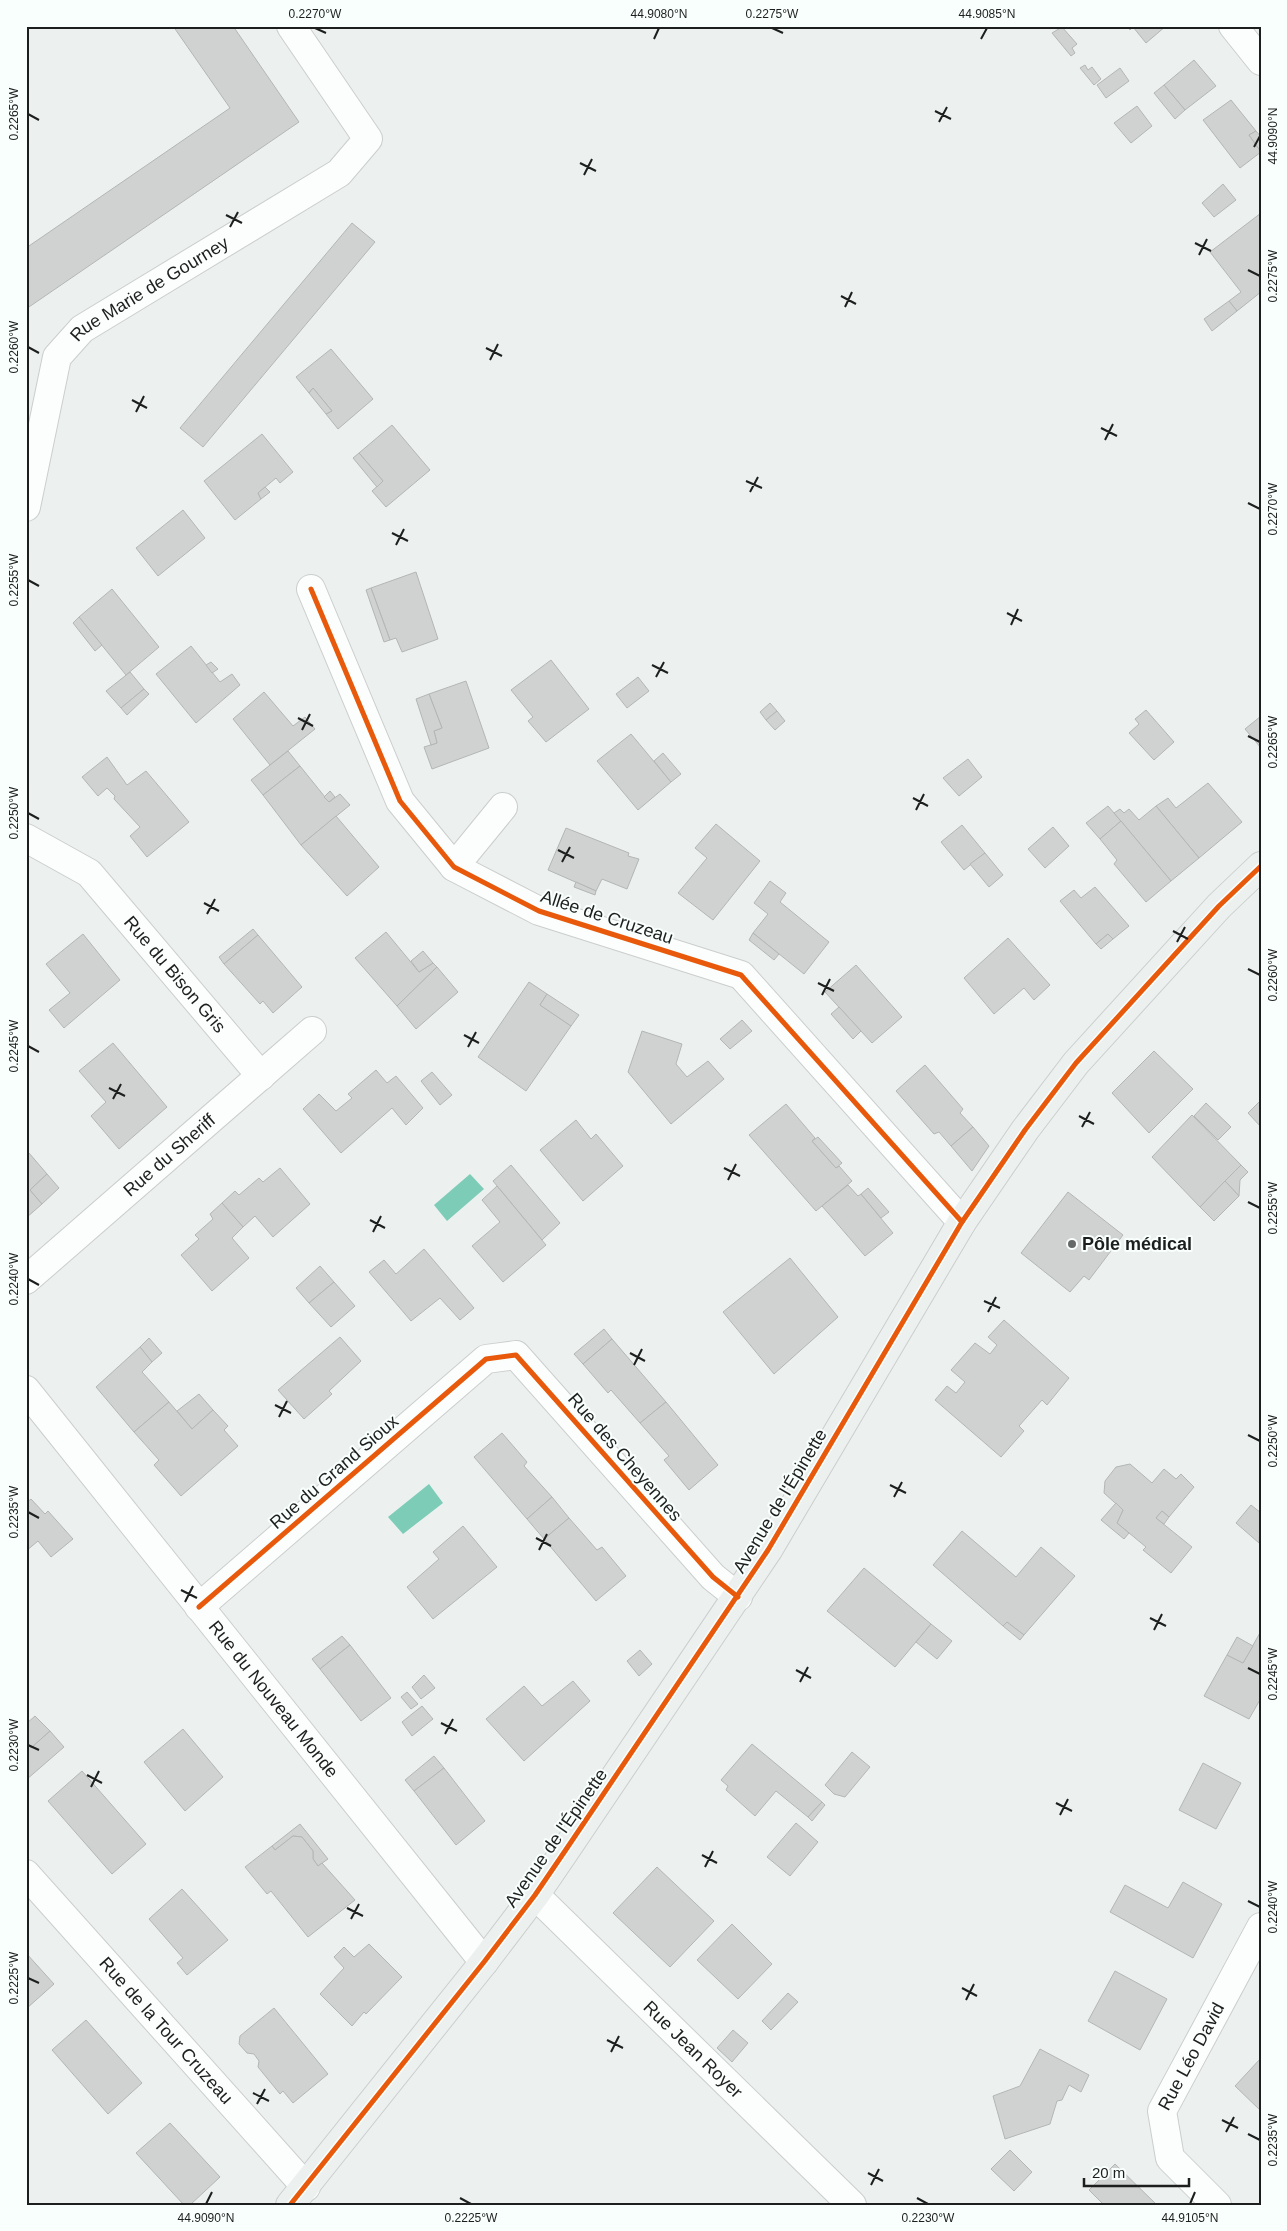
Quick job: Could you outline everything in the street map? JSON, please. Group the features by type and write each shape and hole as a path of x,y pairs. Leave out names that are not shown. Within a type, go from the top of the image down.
{"street":[{"name":"Rue Marie de Gourney","path":"26,507 57,357 82,329 339,173 368,139 291,26"},
{"path":"1233,26 1261,62"},
{"name":"Allée de Cruzeau","path":"311,589 400,801 454,867 539,911 741,974 962,1222"},
{"path":"454,867 503,807"},
{"name":"Rue du Bison Gris","path":"26,838 89,873 261,1076"},
{"name":"Avenue de l'Épinette","path":"298,2196 535,1895 768,1550 962,1222 1026,1130 1076,1063 1219,906 1261,866"},
{"name":"Rue du Sheriff","path":"26,1280 312,1031"},
{"name":"Rue des Cheyennes","path":"486,1359 516,1355 713,1577 738,1596"},
{"name":"Rue du Grand Sioux","path":"199,1607 486,1359"},
{"name":"Rue du Nouveau Monde","path":"26,1390 484,1962"},
{"name":"Rue de la Tour Cruzeau","path":"26,1874 298,2196"},
{"name":"Rue Jean Royer","path":"535,1895 852,2205"},
{"name":"Rue Léo David","path":"1217,2205 1170,2158 1162,2111 1261,1927"}],"shaded area":[{"path":"470,1174 484,1189 447,1221 434,1205"},
{"path":"429,1484 443,1503 403,1534 388,1517"}],"building":[{"path":"173,26 233,26 299,122 26,309 26,248 230,108"},
{"path":"1127,26 1166,26 1146,43 1133,27 1130,30"},
{"path":"1062,27 1077,44 1072,48 1075,53 1071,56 1052,33"},
{"path":"1194,60 1216,86 1185,110 1164,85"},
{"path":"1085,65 1088,70 1092,67 1101,79 1094,85 1080,68"},
{"path":"1120,68 1129,81 1106,98 1097,85"},
{"path":"1164,85 1185,110 1175,119 1154,93"},
{"path":"1231,100 1256,131 1249,135 1261,152 1240,168 1203,120"},
{"path":"1137,106 1152,126 1131,143 1114,123"},
{"path":"1256,131 1261,137 1261,152 1249,135"},
{"path":"1223,184 1236,200 1214,217 1202,203"},
{"path":"1261,213 1261,292 1237,311 1229,301 1241,292 1210,252"},
{"path":"352,223 375,242 203,447 180,428"},
{"path":"1229,301 1237,311 1212,331 1204,319"},
{"path":"331,349 373,399 338,429 326,414 332,411 313,388 309,393 296,377"},
{"path":"313,388 332,411 326,414 309,393"},
{"path":"392,425 430,470 386,507 372,491 383,481 359,453"},
{"path":"262,434 293,472 280,483 276,478 258,493 261,499 235,520 204,481"},
{"path":"359,453 383,481 377,487 353,458"},
{"path":"265,487 270,492 261,499 258,493"},
{"path":"183,510 205,538 158,576 136,548"},
{"path":"416,572 438,639 402,652 396,638 390,640 371,588"},
{"path":"371,588 390,640 384,642 366,590"},
{"path":"112,589 159,647 126,675 79,617"},
{"path":"79,617 102,645 95,651 73,623"},
{"path":"191,646 220,682 232,674 240,685 196,723 156,674"},
{"path":"551,660 589,709 546,742 528,721 533,717 511,690"},
{"path":"211,662 218,669 212,673 206,665"},
{"path":"130,672 144,689 121,708 106,691"},
{"path":"638,677 649,691 627,708 616,694"},
{"path":"466,681 489,748 432,769 424,747 437,743 434,731 442,728 429,694"},
{"path":"144,689 149,694 127,715 121,708"},
{"path":"264,692 293,726 305,717 315,729 270,765 233,719"},
{"path":"429,694 442,728 434,731 437,743 431,745 416,699"},
{"path":"770,703 777,711 766,720 760,712"},
{"path":"1146,710 1174,742 1154,760 1129,733 1139,724 1135,719"},
{"path":"777,711 785,721 775,730 766,720"},
{"path":"1261,716 1261,748 1245,729"},
{"path":"631,734 671,782 638,810 597,761"},
{"path":"288,751 300,766 263,795 251,780"},
{"path":"663,753 681,774 671,782 654,761"},
{"path":"107,757 127,785 146,771 189,822 147,857 130,836 140,827 114,799 115,796 107,788 98,796 82,777"},
{"path":"968,759 982,777 959,796 943,778"},
{"path":"300,766 329,802 340,794 350,805 301,845 263,795"},
{"path":"1208,783 1242,822 1199,858 1156,806 1168,798 1176,808"},
{"path":"330,791 335,797 329,802 324,797"},
{"path":"1108,806 1121,821 1100,839 1086,823"},
{"path":"1156,806 1199,858 1171,881 1114,813 1120,809 1124,813 1129,809 1139,820"},
{"path":"336,816 379,867 347,896 301,845"},
{"path":"1121,821 1171,881 1146,902 1114,864 1117,860 1100,839"},
{"path":"716,824 760,861 713,920 678,893 707,858 695,848"},
{"path":"962,825 985,853 964,870 941,842"},
{"path":"1053,827 1069,846 1045,868 1028,849"},
{"path":"566,828 629,853 628,856 639,859 627,889 602,879 596,891 548,870"},
{"path":"985,853 1003,875 989,887 970,864"},
{"path":"770,881 786,893 780,902 829,942 804,974 753,933 768,914 754,903"},
{"path":"576,882 596,891 595,895 574,887"},
{"path":"1095,887 1129,926 1113,939 1108,934 1096,944 1060,901 1074,890 1081,898"},
{"path":"253,929 258,935 224,964 219,957"},
{"path":"386,932 419,972 433,963 437,967 397,1006 355,958"},
{"path":"753,933 779,954 774,960 749,940"},
{"path":"83,934 120,980 64,1028 49,1010 70,993 46,964"},
{"path":"1108,934 1113,939 1101,949 1096,944"},
{"path":"258,935 302,987 273,1013 263,1001 260,1004 224,964"},
{"path":"1008,938 1050,985 1034,1000 1024,988 994,1014 964,978"},
{"path":"423,951 433,963 419,972 411,961"},
{"path":"856,965 902,1017 872,1043 825,992"},
{"path":"437,967 458,992 416,1029 397,1006"},
{"path":"529,982 547,994 540,1005 571,1026 526,1091 478,1057"},
{"path":"547,994 579,1015 571,1026 540,1005"},
{"path":"839,1007 861,1031 853,1039 831,1014"},
{"path":"742,1020 752,1031 730,1049 720,1039"},
{"path":"642,1031 682,1044 676,1064 687,1077 708,1061 724,1079 671,1124 628,1072"},
{"path":"113,1043 167,1107 119,1149 91,1116 106,1102 79,1071"},
{"path":"1154,1051 1193,1089 1149,1133 1112,1093"},
{"path":"925,1065 963,1109 960,1113 973,1127 951,1146 939,1132 934,1134 896,1091"},
{"path":"376,1070 387,1083 396,1076 423,1108 406,1125 392,1108 341,1153 303,1109 319,1094 336,1111 352,1098 348,1094"},
{"path":"432,1072 452,1095 440,1105 421,1081"},
{"path":"1261,1100 1261,1127 1248,1113"},
{"path":"1206,1103 1231,1127 1218,1140 1194,1116"},
{"path":"786,1104 815,1138 812,1141 836,1168 839,1166 852,1181 816,1211 749,1135"},
{"path":"1192,1115 1241,1165 1200,1207 1152,1157"},
{"path":"576,1120 591,1139 596,1134 623,1166 583,1201 540,1150"},
{"path":"973,1127 989,1146 972,1171 951,1146"},
{"path":"818,1137 842,1163 836,1168 812,1141"},
{"path":"29,1153 47,1174 30,1190 42,1204 26,1218 26,1155"},
{"path":"511,1165 560,1223 542,1240 493,1181"},
{"path":"1241,1165 1248,1172 1240,1180 1239,1196 1225,1181"},
{"path":"280,1168 310,1204 273,1237 255,1216 243,1227 222,1203 235,1191 239,1195 259,1178 263,1182"},
{"path":"47,1174 59,1188 42,1204 30,1190"},
{"path":"1225,1181 1239,1196 1214,1221 1200,1207"},
{"path":"848,1185 858,1196 861,1194 893,1233 865,1256 822,1206"},
{"path":"497,1186 546,1245 503,1282 472,1246 500,1222 482,1200"},
{"path":"868,1188 889,1212 881,1218 861,1194"},
{"name":"Pôle médical","path":"1068,1192 1123,1235 1089,1280 1084,1276 1070,1292 1021,1253"},
{"path":"222,1203 243,1227 232,1238 249,1258 212,1291 181,1255 199,1239 195,1235 213,1219 210,1214"},
{"path":"424,1249 474,1308 460,1320 440,1298 411,1321 369,1272 384,1260 396,1274"},
{"path":"790,1258 838,1317 774,1374 723,1312"},
{"path":"320,1266 334,1282 309,1303 296,1288"},
{"path":"334,1282 355,1306 331,1327 309,1303"},
{"path":"1004,1320 1069,1378 1047,1405 1042,1400 1019,1426 1024,1431 1001,1457 935,1400 947,1386 956,1393 965,1382 951,1370 975,1343 990,1354 997,1345 988,1337"},
{"path":"604,1329 612,1339 583,1364 574,1354"},
{"path":"340,1337 361,1361 329,1391 332,1394 304,1419 278,1390"},
{"path":"149,1338 162,1353 152,1362 140,1347"},
{"path":"612,1339 666,1402 640,1423 611,1390 608,1393 583,1364"},
{"path":"140,1347 152,1362 142,1372 169,1402 134,1432 96,1387"},
{"path":"199,1394 213,1410 192,1429 177,1411"},
{"path":"169,1402 192,1429 213,1410 228,1426 224,1430 238,1446 181,1496 154,1465 159,1460 134,1432"},
{"path":"666,1402 718,1465 689,1490 664,1460 669,1456 640,1423"},
{"path":"502,1433 527,1462 524,1466 552,1497 527,1519 474,1457"},
{"path":"1130,1464 1152,1483 1164,1469 1176,1479 1181,1474 1194,1487 1169,1517 1162,1511 1156,1518 1192,1547 1171,1573 1143,1550 1146,1547 1117,1523 1123,1510 1104,1493 1105,1481 1116,1467"},
{"path":"552,1497 569,1518 544,1539 527,1519"},
{"path":"31,1499 45,1514 48,1511 73,1539 51,1557 38,1541 26,1551 26,1503"},
{"path":"1116,1503 1123,1510 1117,1523 1129,1533 1124,1539 1101,1520"},
{"path":"1251,1505 1261,1513 1259,1543 1236,1523"},
{"path":"1162,1511 1169,1517 1164,1524 1156,1518"},
{"path":"569,1518 597,1550 602,1547 626,1576 596,1601 544,1539"},
{"path":"463,1526 497,1567 433,1619 407,1587 439,1559 433,1552"},
{"path":"962,1531 1016,1577 1041,1547 1075,1576 1024,1635 1007,1622 1003,1626 933,1565"},
{"path":"864,1568 931,1624 895,1667 827,1611"},
{"path":"1007,1622 1024,1635 1020,1640 1003,1626"},
{"path":"931,1624 952,1641 937,1659 916,1642"},
{"path":"1261,1631 1261,1698 1249,1719 1204,1696 1227,1655 1243,1663"},
{"path":"342,1636 350,1645 320,1669 312,1659"},
{"path":"1237,1637 1253,1646 1243,1663 1227,1655"},
{"path":"350,1645 391,1698 361,1721 320,1669"},
{"path":"640,1650 652,1664 639,1676 627,1661"},
{"path":"424,1675 435,1688 421,1699 412,1687"},
{"path":"573,1681 590,1701 524,1761 486,1719 524,1686 542,1706"},
{"path":"407,1692 418,1704 411,1709 401,1697"},
{"path":"422,1706 433,1719 412,1736 402,1722"},
{"path":"35,1716 50,1731 31,1748 26,1743 26,1724"},
{"path":"183,1729 223,1777 185,1811 144,1762"},
{"path":"50,1731 64,1747 26,1780 26,1743 31,1748"},
{"path":"752,1744 822,1802 808,1817 776,1791 755,1816 726,1790 728,1786 721,1780"},
{"path":"852,1752 870,1767 845,1797 834,1794 825,1785"},
{"path":"434,1756 444,1768 414,1791 405,1780"},
{"path":"1203,1763 1241,1783 1216,1829 1179,1810"},
{"path":"444,1768 485,1821 456,1845 414,1791"},
{"path":"82,1771 146,1844 112,1874 48,1801"},
{"path":"822,1802 825,1805 812,1821 808,1817"},
{"path":"796,1823 818,1842 790,1876 767,1857"},
{"path":"300,1824 328,1859 318,1866 313,1859 313,1851 302,1837 293,1836 275,1850 272,1846"},
{"path":"293,1836 302,1837 313,1851 313,1859 318,1866 322,1863 355,1900 308,1937 271,1891 267,1894 245,1867 272,1846 275,1850"},
{"path":"657,1867 714,1921 670,1967 613,1913"},
{"path":"1183,1882 1222,1904 1193,1958 1110,1912 1125,1885 1168,1908"},
{"path":"182,1889 228,1940 187,1975 177,1963 183,1958 149,1919"},
{"path":"732,1924 772,1964 738,1999 697,1960"},
{"path":"369,1944 402,1977 366,2014 364,2012 352,2026 320,1994 344,1968 334,1957 344,1947 354,1957"},
{"path":"26,1953 54,1984 26,2009"},
{"path":"1115,1971 1167,1999 1140,2050 1088,2021"},
{"path":"788,1993 798,2002 771,2030 762,2021"},
{"path":"274,2008 328,2074 293,2103 283,2091 280,2094 258,2067 259,2061 254,2054 247,2053 239,2044 240,2036"},
{"path":"86,2020 142,2083 108,2114 52,2050"},
{"path":"733,2030 748,2043 732,2062 717,2048"},
{"path":"1040,2049 1089,2075 1081,2092 1069,2085 1062,2100 1057,2101 1050,2124 1005,2139 993,2096 1020,2086"},
{"path":"1261,2058 1261,2111 1235,2086"},
{"path":"170,2123 220,2177 190,2205 184,2205 136,2153"},
{"path":"1010,2150 1032,2172 1014,2191 991,2169"},
{"path":"1115,2164 1157,2205 1104,2205 1089,2190"}],"cycle path":[{"path":"311,589 400,801 454,867 539,911 741,975 962,1222"},
{"path":"290,2205 484,1962 535,1895 768,1550 962,1222 1025,1130 1076,1063 1219,906 1261,866"},
{"path":"199,1607 486,1359 516,1355 713,1577 738,1597"}],"place":[{"name":"Pôle médical","path":"1072,1244"}]}
